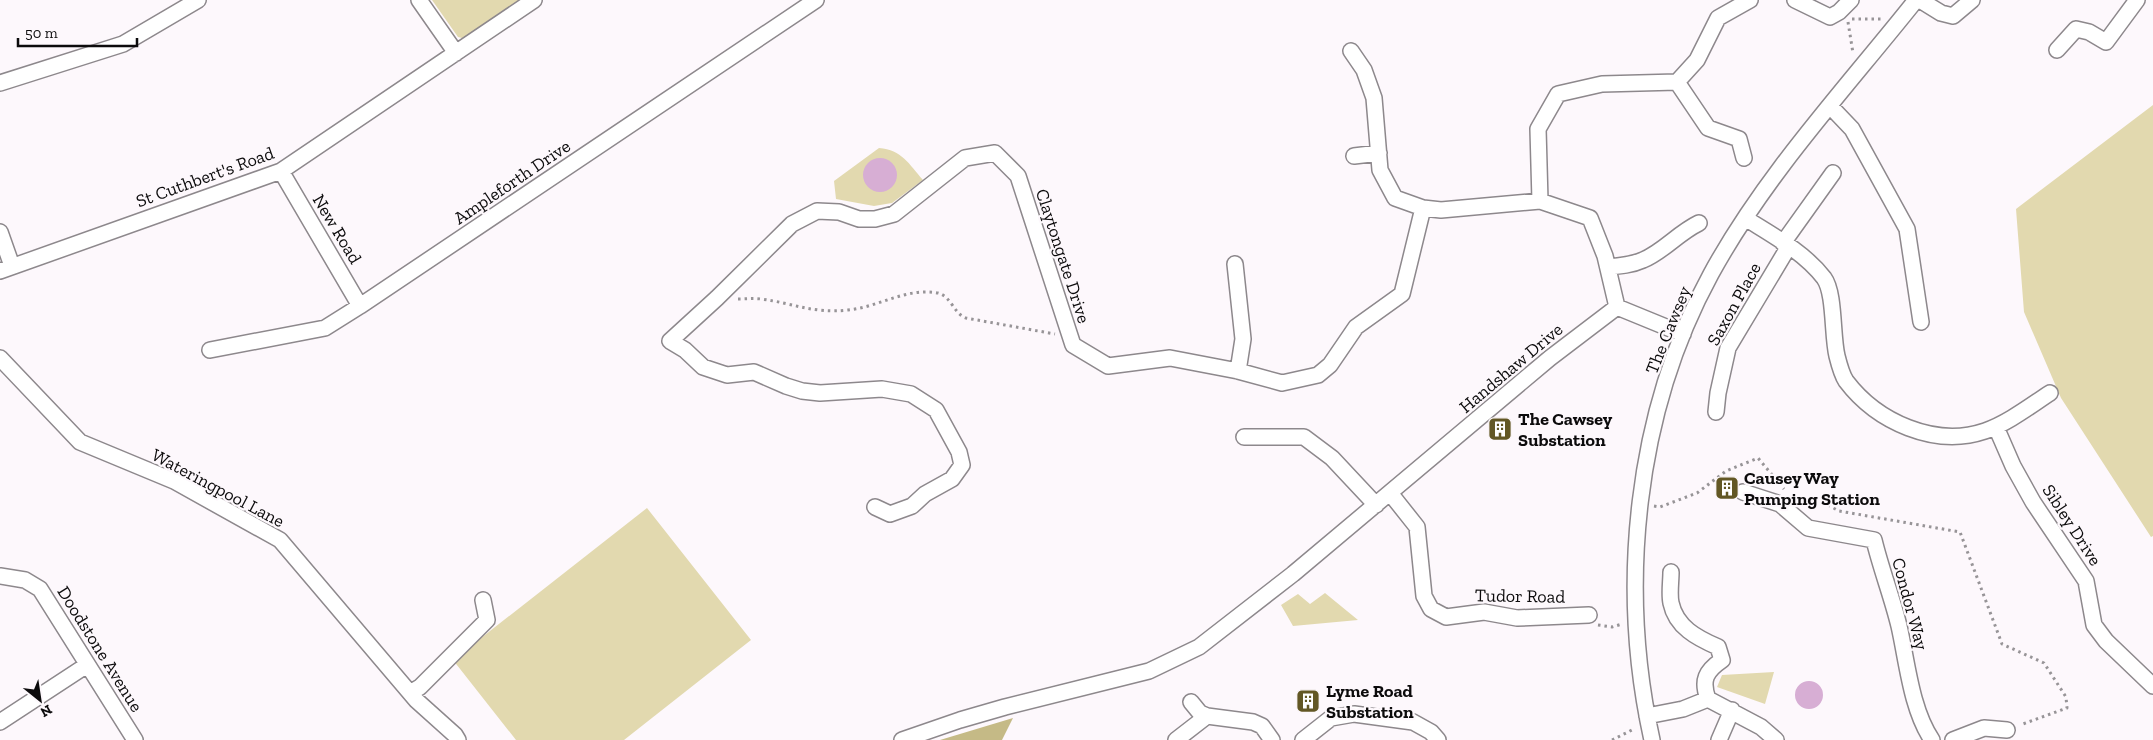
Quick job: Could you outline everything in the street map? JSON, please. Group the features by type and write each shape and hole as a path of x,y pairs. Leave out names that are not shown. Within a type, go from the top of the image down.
{"street":[{"path":"0,83 123,44 198,0"},
{"path":"419,0 456,53"},
{"name":"St Cuthbert's Road","path":"6,268 281,171 534,0"},
{"name":"Ampleforth Drive","path":"210,350 325,328 816,0"},
{"path":"1540,201 1538,129 1558,94 1602,84 1677,82 1697,60 1718,18 1750,0"},
{"path":"1795,0 1830,17 1839,12 1851,0"},
{"path":"1918,0 1941,13 1953,16 1972,0"},
{"name":"The Cawsey","path":"1652,740 1640,718 1634,616 1635,563 1640,505 1650,444 1682,334 1711,274 1745,218 1831,106 1918,0"},
{"path":"2057,50 2076,30 2089,32 2106,42 2137,0"},
{"path":"1351,51 1364,70 1374,98 1380,170 1395,198 1423,208 1441,210 1540,201 1590,218 1608,267 1617,307 1682,334"},
{"path":"1677,82 1708,128 1739,139 1744,158"},
{"path":"1831,106 1852,129 1907,229 1921,322"},
{"name":"Claytongate Drive","path":"875,507 890,514 912,506 925,494 952,479 962,465 959,452 936,410 912,394 898,391 863,389 811,392 786,386 754,372 727,375 703,367 685,350 670,341 792,224 817,210 839,212 859,219 894,214 965,158 995,153 1018,176 1072,345 1108,366 1170,358 1282,383 1318,375 1330,365 1356,327 1402,294 1423,208"},
{"path":"1354,156 1379,153"},
{"name":"New Road","path":"281,171 360,306"},
{"name":"Saxon Place","path":"1716,412 1718,393 1728,348 1786,244 1833,173"},
{"path":"1745,218 1804,257 1825,279 1833,311 1834,333 1845,380 1867,402 1896,423 1927,434 1956,436 1983,432 1996,427 2050,393"},
{"path":"1608,267 1644,260 1677,235 1699,223"},
{"path":"0,232 6,268"},
{"path":"1235,264 1238,277 1243,339 1238,372"},
{"name":"Handshaw Drive","path":"902,740 996,710 1149,671 1199,647 1293,574 1550,358 1592,324 1617,307"},
{"name":"Wateringpool Lane","path":"0,358 80,442 174,481 280,540 413,696 456,735 458,740"},
{"name":"Sibley Drive","path":"1996,427 2013,466 2033,502 2086,581 2094,625 2106,641 2152,683"},
{"path":"1244,437 1304,437 1332,458 1376,505"},
{"name":"Condor Way","path":"1743,492 1780,504 1808,528 1874,540 1898,624 1913,693 1927,733 1932,740"},
{"name":"Tudor Road","path":"1390,493 1417,527 1424,596 1431,609 1446,617 1484,612 1517,618 1588,615"},
{"path":"1671,572 1671,603 1675,615 1687,631 1718,647 1722,660 1709,668 1704,687 1708,699"},
{"name":"Doodstone Avenue","path":"0,576 25,580 40,589 135,740"},
{"path":"413,696 487,620 483,600"},
{"path":"0,722 87,665"},
{"path":"1640,718 1683,709 1708,699 1761,727 1776,740"},
{"path":"1191,702 1200,713 1207,716 1252,722 1262,726 1269,736"},
{"path":"1719,740 1732,710"},
{"path":"1303,740 1331,718 1354,714 1414,722 1431,732 1438,740"},
{"path":"1176,740 1207,716"},
{"path":"1953,740 1984,728 2007,730"}],"path":[{"path":"1854,61 1848,19 1887,19 1881,27"},
{"path":"717,298 763,299 800,308 828,311 848,310 875,305 915,292 936,293 944,296 959,315 966,318 1068,336"},
{"path":"1588,615 1597,625 1612,627 1622,624"},
{"path":"1621,615 1622,633"},
{"path":"1612,740 1634,729 1640,718"},
{"path":"1634,729 1636,735"}],"shaded area":[{"path":"432,0 521,0 468,36 462,38 458,37"},
{"path":"2153,105 2153,536 2151,537 2061,398 2024,312 2016,209"},
{"path":"879,148 887,149 899,155 909,163 923,180 892,203 874,206 836,199 834,181"},
{"path":"880,158 887,159 892,163 896,168 896,182 892,187 887,191 880,192 873,191 868,187 864,182 863,175 864,168 868,163 873,159"},
{"path":"647,508 751,640 624,740 516,740 453,660"},
{"path":"1325,593 1358,620 1293,626 1281,605 1298,594 1310,604"},
{"path":"1774,672 1765,704 1717,687 1722,675"},
{"path":"1809,681 1819,685 1823,695 1819,705 1809,709 1799,705 1795,695 1799,685"},
{"path":"1013,718 1002,740 940,740"}],"place":[{"name":"The Cawsey Substation","path":"1500,429"},
{"name":"Causey Way Pumping Station","path":"1727,488"},
{"name":"Lyme Road Substation","path":"1308,701"}]}
